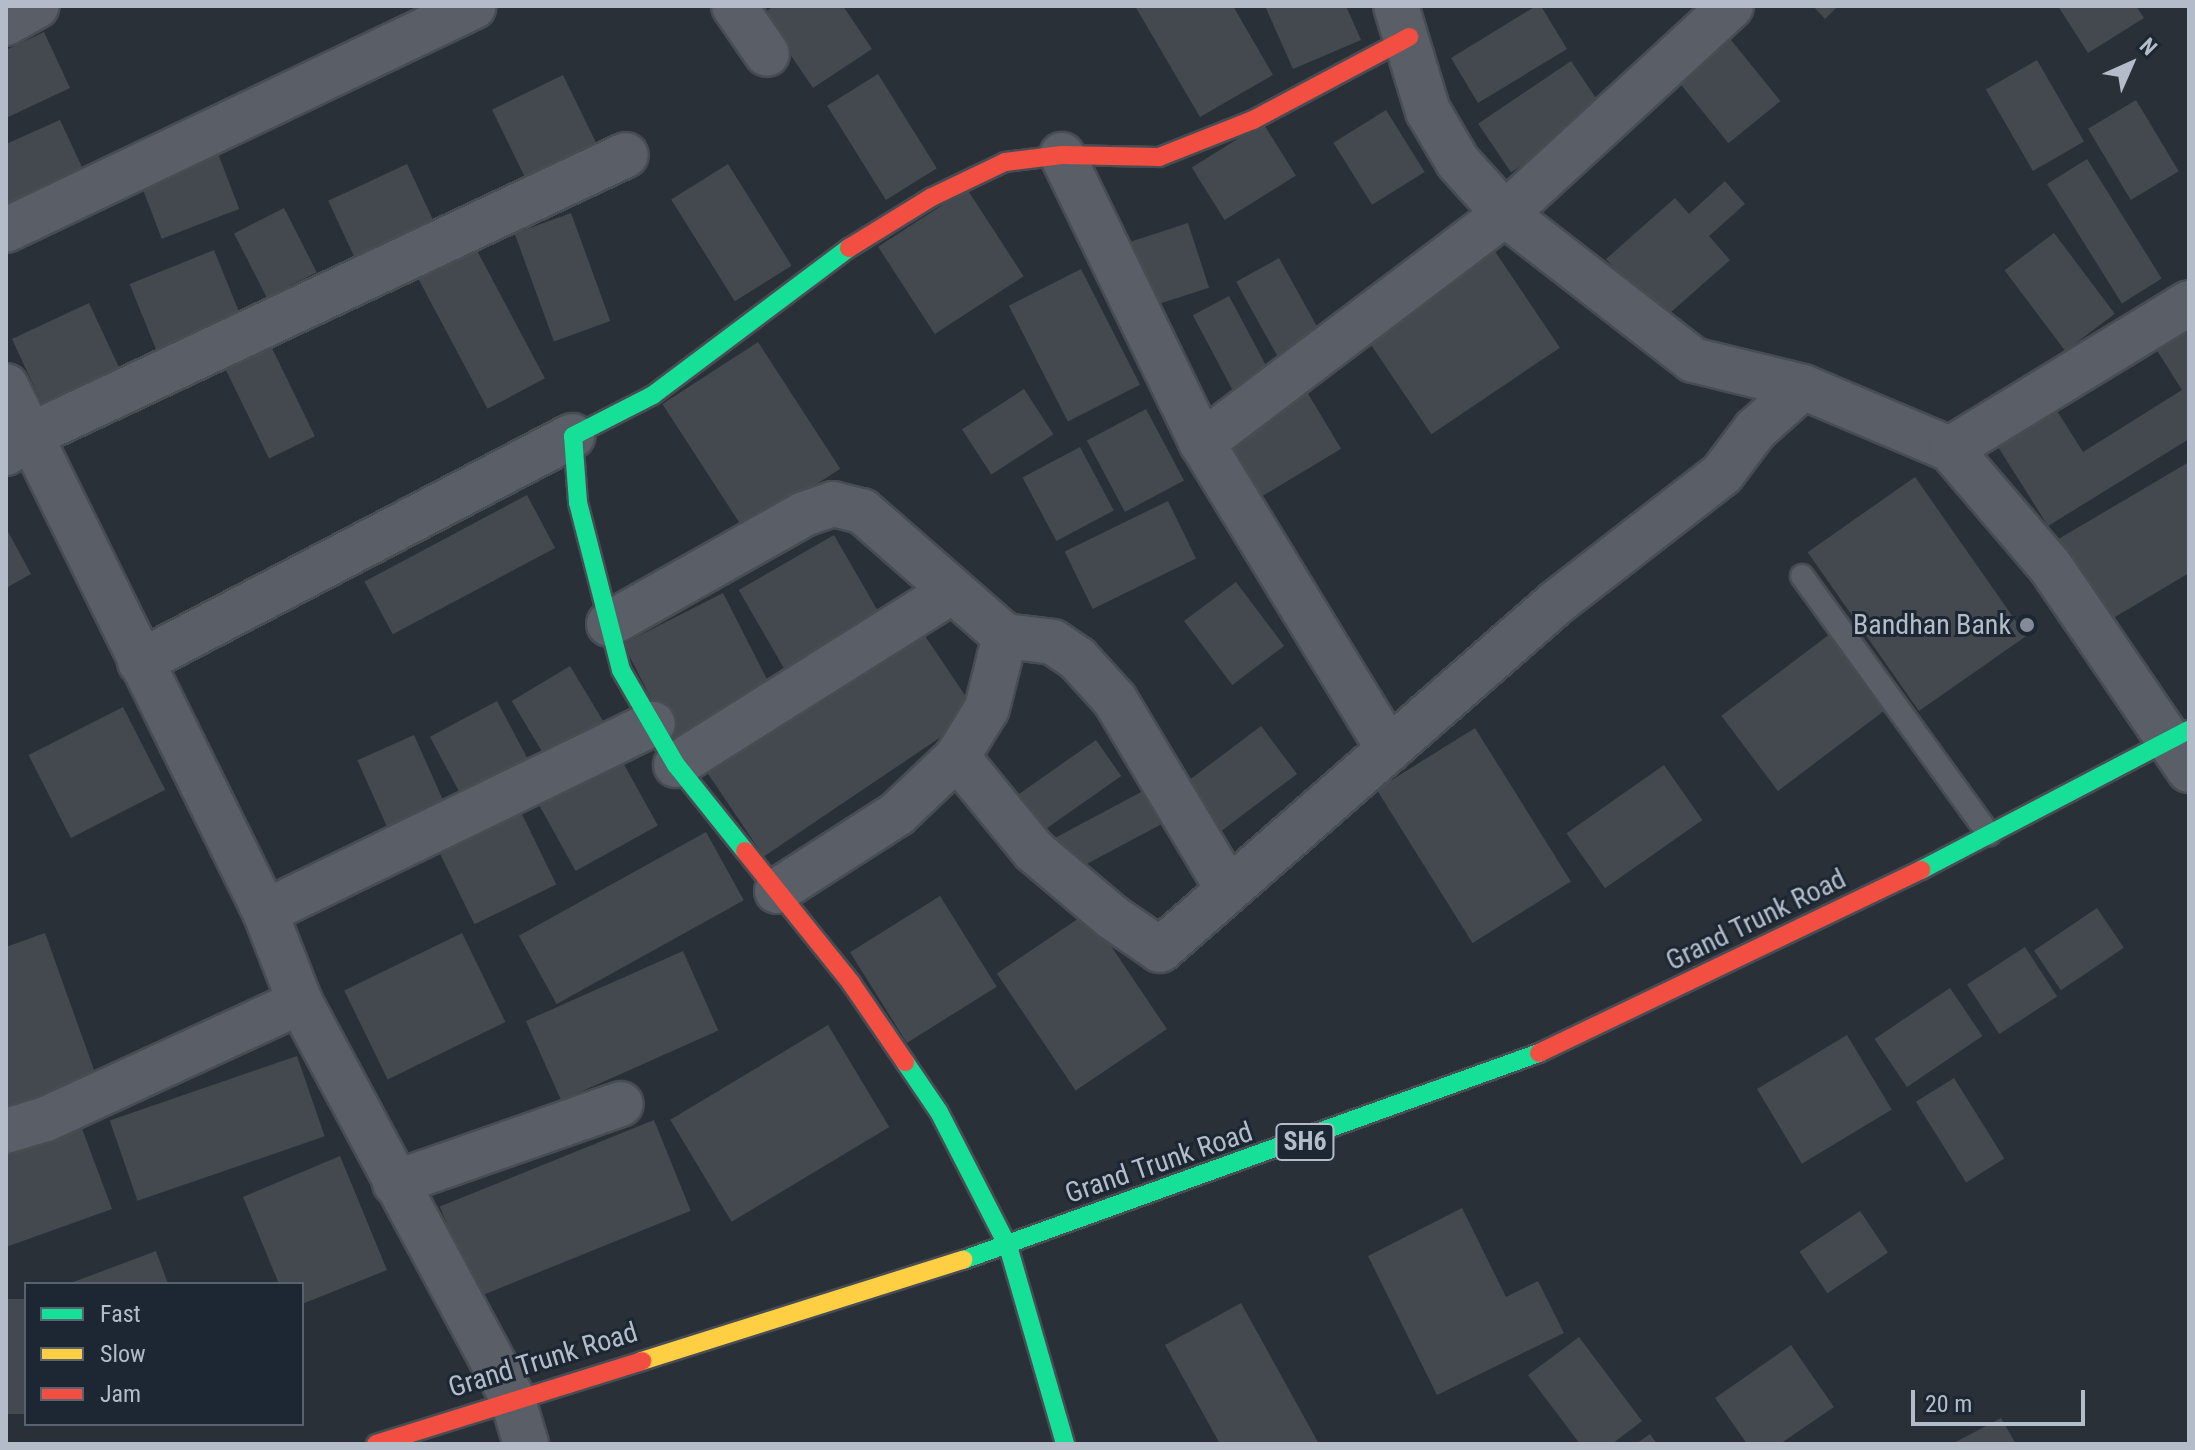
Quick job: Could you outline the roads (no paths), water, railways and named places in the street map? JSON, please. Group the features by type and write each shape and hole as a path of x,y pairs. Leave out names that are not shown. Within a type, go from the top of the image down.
{"street":[{"path":"6,23 37,6"},
{"path":"734,6 767,54"},
{"path":"1202,443 1505,214 1731,6"},
{"path":"6,230 473,7"},
{"path":"140,662 653,395 853,245 932,197 1005,162 1062,155 1159,157 1253,120 1402,22 1428,111 1458,162 1505,214 1693,360 1803,387 1950,449 2050,566 2182,748"},
{"path":"19,443 626,155"},
{"path":"1062,155 1202,443 1389,749"},
{"path":"1950,449 2189,303"},
{"path":"6,386 19,443 140,662 265,912 300,1002 512,1397 526,1444"},
{"path":"957,757 1034,851 1112,917 1160,950 1557,602 1722,474 1755,430 1803,387"},
{"path":"573,436 578,502 621,670 676,765 851,983 939,1112 1008,1246 1065,1444"},
{"path":"609,624 804,514 833,504 862,511 1005,636 1053,642 1077,658 1115,700 1228,889"},
{"path":"676,765 952,591"},
{"path":"777,891 897,814 957,757 987,708 1005,636"},
{"path":"265,912 653,724"},
{"name":"Grand Trunk Road","path":"376,1444 512,1397 1008,1246 1521,1061 1704,978 1989,834 2182,748"},
{"path":"6,1131 46,1119 300,1002"},
{"path":"395,1183 621,1104"}],"lane":[{"path":"1802,576 1989,834"}],"place":[{"name":"Bandhan Bank","path":"2027,625"}]}
